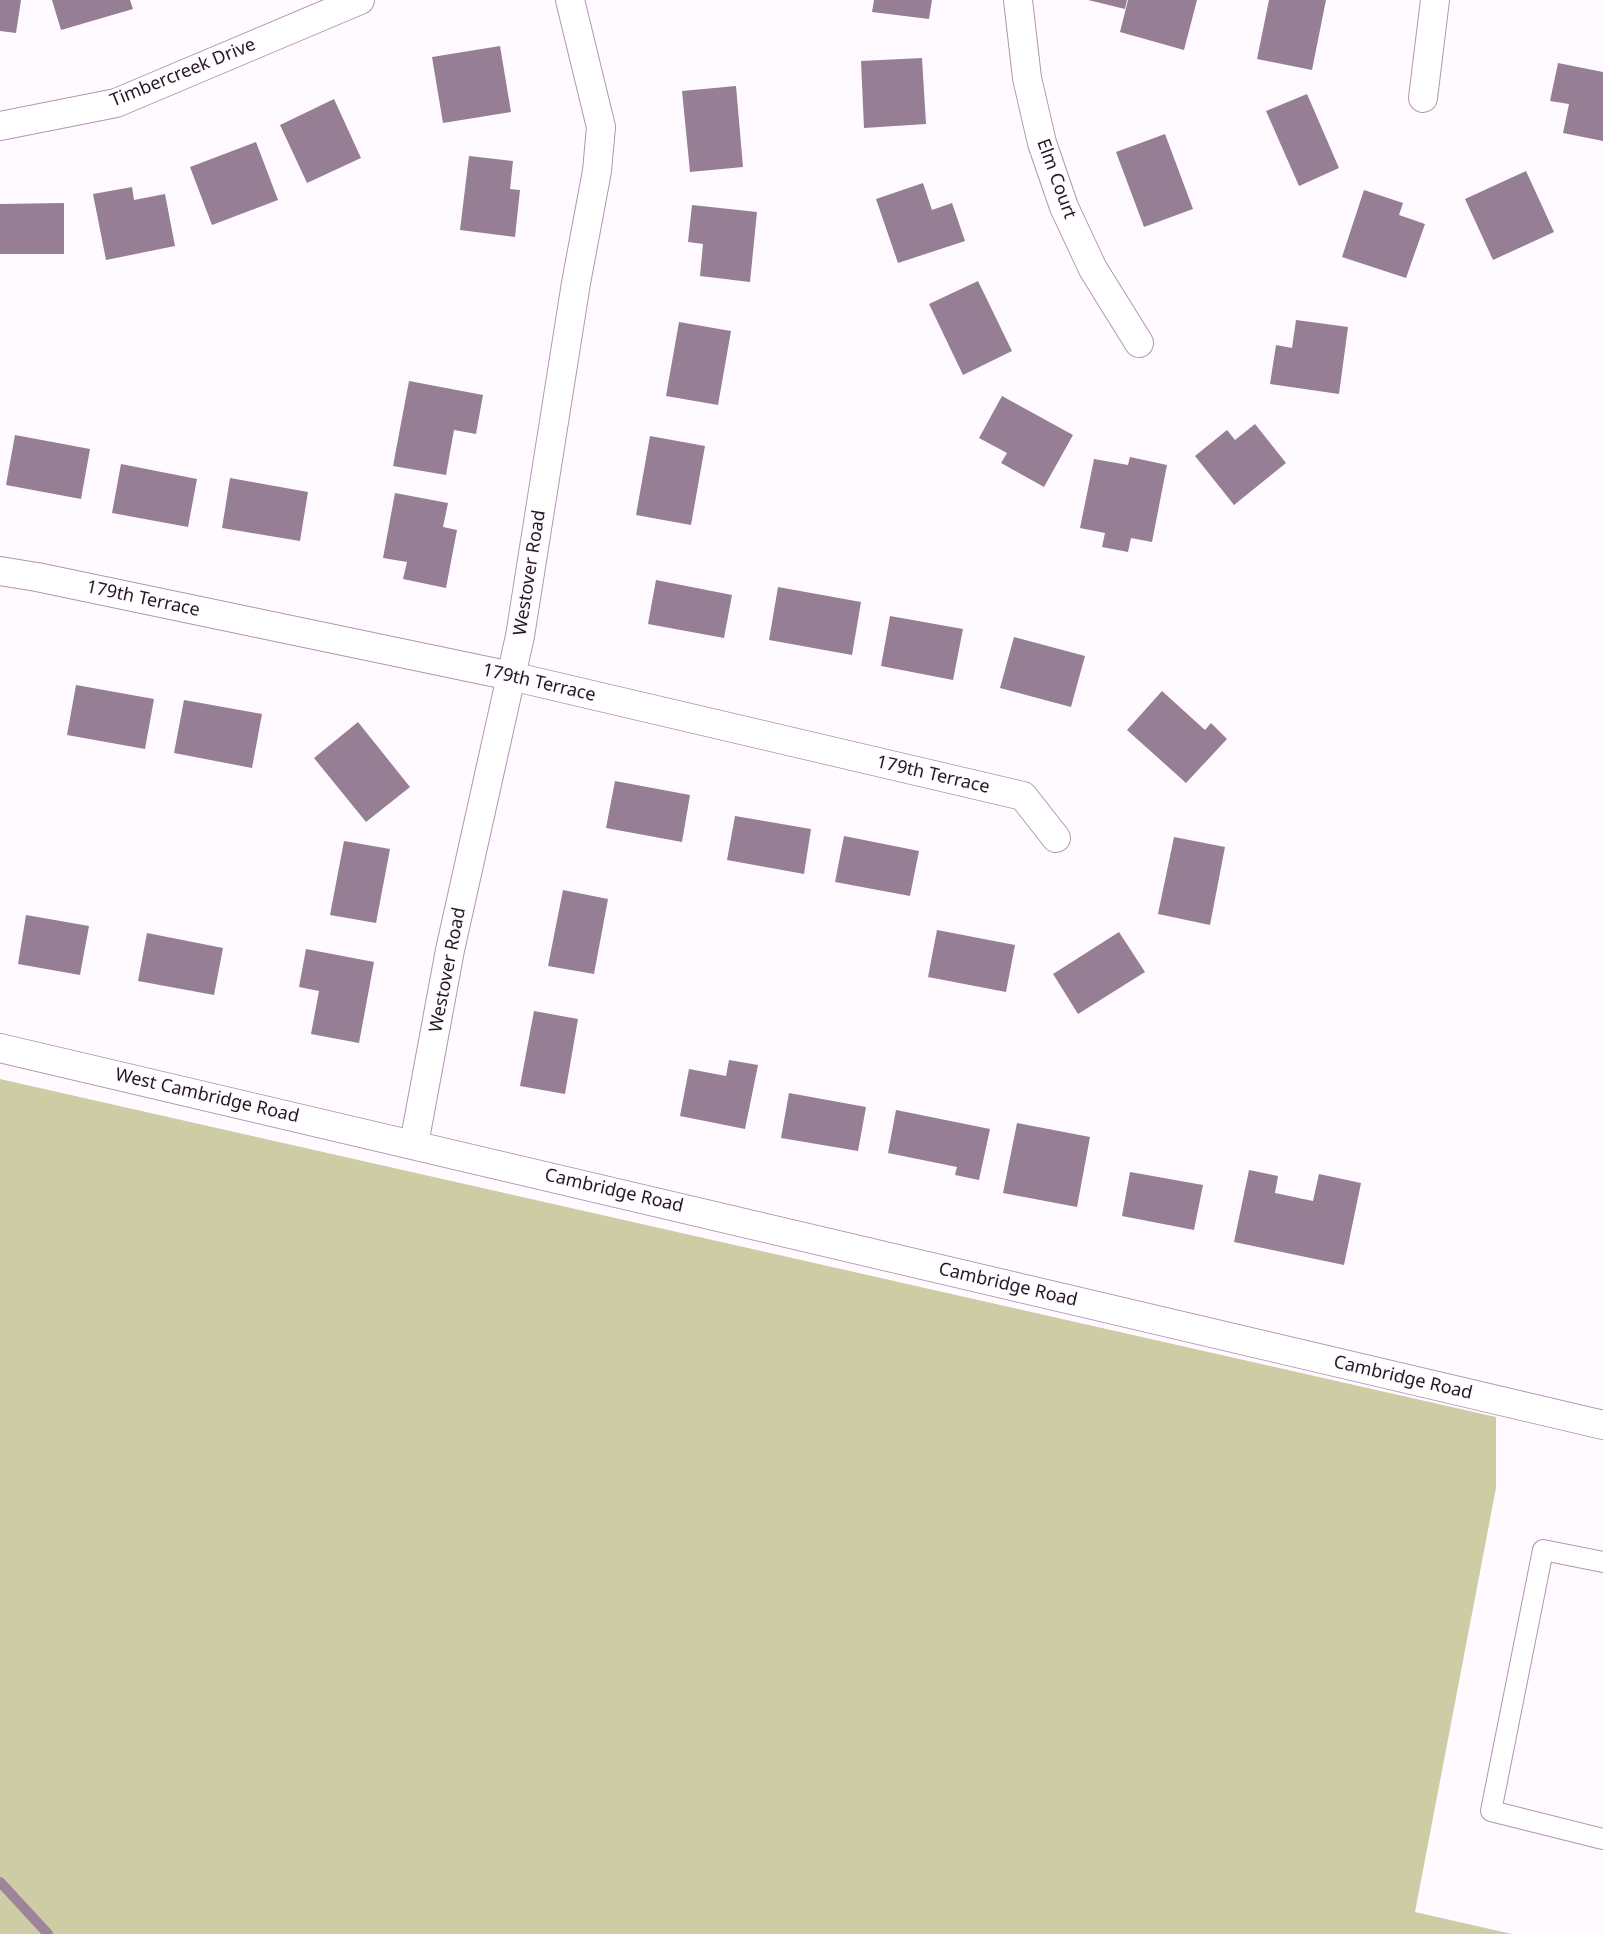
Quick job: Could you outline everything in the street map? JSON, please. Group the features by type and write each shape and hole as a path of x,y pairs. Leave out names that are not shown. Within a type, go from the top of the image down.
{"street":[{"name":"Timbercreek Drive","path":"0,126 116,103 360,0"},
{"name":"Westover Road","path":"414,1144 450,950 520,636 576,283 597,172 601,127 570,0"},
{"name":"Elm Court","path":"1018,0 1027,78 1042,144 1064,207 1093,269 1139,343"},
{"path":"1423,98 1435,0"},
{"name":"179th Terrace","path":"0,571 512,676 1023,796 1056,838"},
{"name":"West Cambridge Road","path":"0,1048 414,1144"},
{"name":"Cambridge Road","path":"414,1144 1603,1426"}],"lane":[{"path":"1603,1562 1543,1550 1491,1811 1603,1839"}],"shaded area":[{"path":"0,1079 1496,1417 1496,1488 1415,1912 1512,1934 0,1934"}],"building":[{"path":"0,0 21,0 16,33 0,31"},
{"path":"52,0 130,0 133,9 61,30"},
{"path":"874,0 932,0 929,19 872,12"},
{"path":"1088,0 1127,0 1125,9"},
{"path":"1128,0 1197,0 1184,50 1120,32"},
{"path":"1269,0 1326,0 1312,70 1257,59"},
{"path":"500,46 511,112 443,123 432,57"},
{"path":"922,58 926,124 864,128 861,61"},
{"path":"1558,63 1603,72 1603,141 1563,133 1569,104 1550,101"},
{"path":"736,86 743,167 690,172 682,91"},
{"path":"1307,94 1339,168 1299,186 1266,111"},
{"path":"334,99 361,158 307,183 280,125"},
{"path":"1165,134 1193,209 1144,227 1116,152"},
{"path":"256,142 278,200 212,225 190,167"},
{"path":"469,156 513,161 510,189 520,190 515,237 460,230"},
{"path":"1526,171 1554,232 1493,260 1465,199"},
{"path":"923,183 932,210 952,203 965,241 898,263 876,199"},
{"path":"132,187 134,200 165,194 175,246 106,260 93,194"},
{"path":"1364,190 1403,203 1399,215 1425,224 1406,278 1342,257"},
{"path":"64,203 64,254 0,254 0,204"},
{"path":"692,205 757,212 750,282 700,276 703,244 688,242"},
{"path":"978,281 1012,351 963,375 929,304"},
{"path":"1296,320 1348,327 1339,394 1270,384 1276,345 1292,348"},
{"path":"679,322 731,331 718,405 666,396"},
{"path":"409,381 483,395 476,434 454,430 446,475 393,466"},
{"path":"1002,396 1073,435 1044,487 1001,463 1007,453 979,438"},
{"path":"1255,424 1286,463 1234,505 1195,456 1227,430 1235,440"},
{"path":"15,435 90,449 81,499 6,485"},
{"path":"650,436 705,446 691,525 636,515"},
{"path":"1130,457 1167,465 1152,542 1131,538 1128,552 1102,547 1105,533 1080,528 1094,459 1128,465"},
{"path":"121,464 197,479 188,527 112,513"},
{"path":"230,478 308,492 300,541 222,528"},
{"path":"395,493 448,503 443,527 457,530 446,588 403,579 407,562 383,558"},
{"path":"656,580 732,595 724,638 648,624"},
{"path":"778,587 861,602 852,655 769,640"},
{"path":"890,616 963,629 953,680 881,666"},
{"path":"1014,637 1085,656 1071,707 1000,688"},
{"path":"76,685 154,699 145,749 67,735"},
{"path":"1162,691 1205,730 1211,723 1227,739 1186,783 1127,730"},
{"path":"184,700 262,714 252,768 174,753"},
{"path":"358,722 410,787 366,822 314,758"},
{"path":"615,781 690,795 682,842 606,828"},
{"path":"735,816 811,829 804,874 727,860"},
{"path":"844,836 919,851 910,896 835,882"},
{"path":"1174,837 1225,847 1210,925 1158,914"},
{"path":"344,841 390,849 376,923 330,915"},
{"path":"563,890 608,899 594,974 548,966"},
{"path":"26,915 89,926 80,975 18,964"},
{"path":"937,930 1015,945 1006,992 928,977"},
{"path":"1119,932 1145,972 1078,1014 1053,974"},
{"path":"147,933 223,948 214,995 138,981"},
{"path":"306,949 374,962 359,1043 311,1034 319,991 299,987"},
{"path":"534,1011 578,1019 565,1094 520,1086"},
{"path":"729,1060 758,1065 745,1129 680,1116 689,1069 726,1076"},
{"path":"789,1093 866,1107 858,1151 781,1138"},
{"path":"896,1110 990,1129 979,1180 955,1175 957,1167 888,1153"},
{"path":"1017,1123 1090,1137 1077,1207 1003,1193"},
{"path":"1249,1170 1278,1176 1275,1193 1313,1201 1319,1174 1361,1183 1344,1265 1234,1242"},
{"path":"1130,1172 1203,1185 1194,1230 1122,1216"}],"waterway":[{"path":"0,1882 48,1934"}]}
